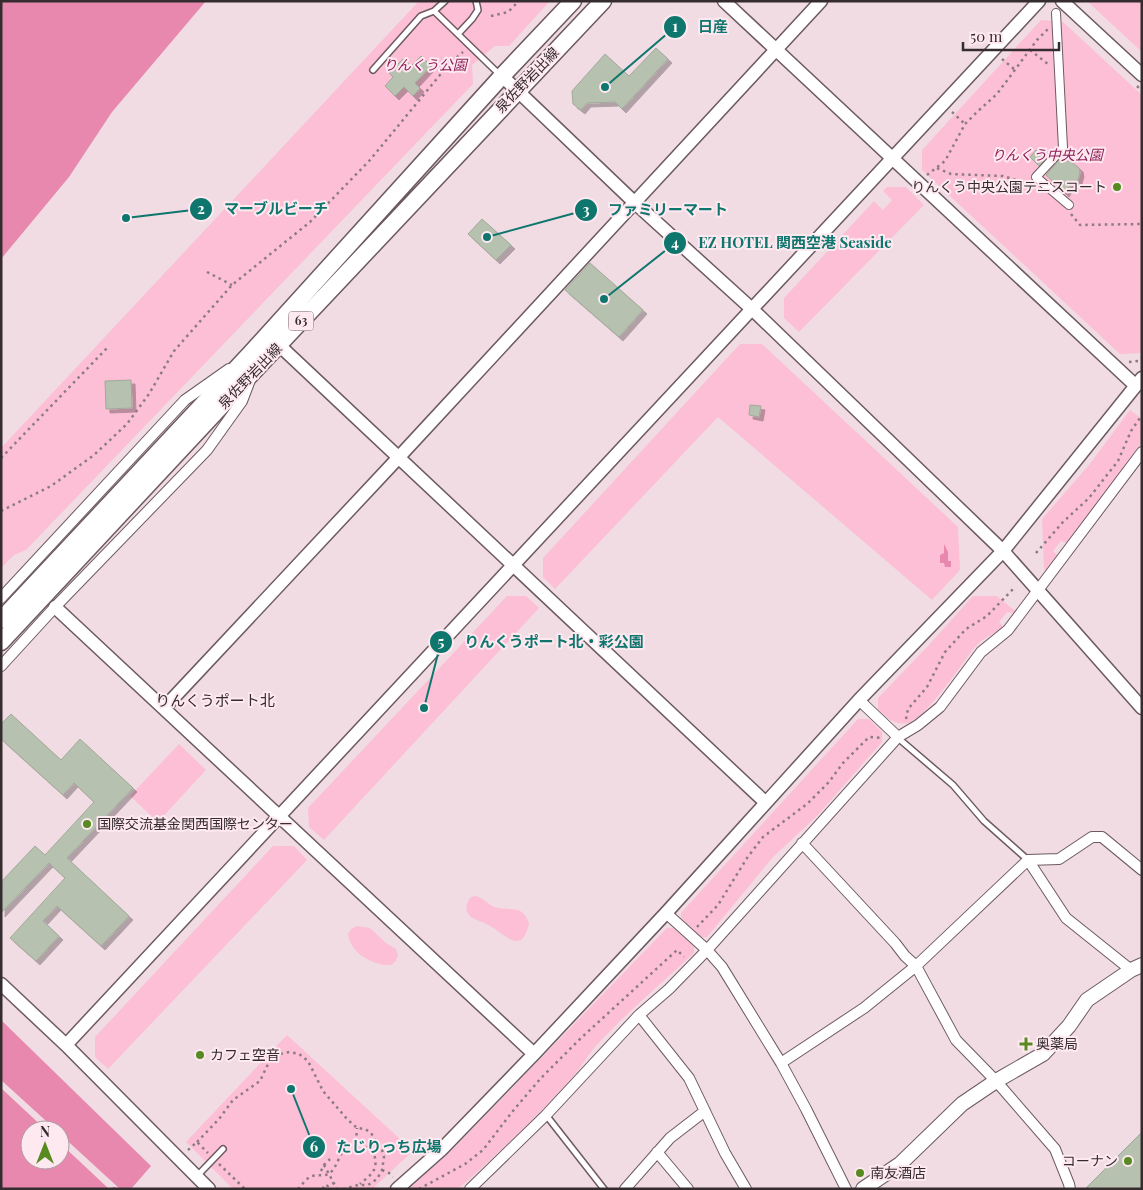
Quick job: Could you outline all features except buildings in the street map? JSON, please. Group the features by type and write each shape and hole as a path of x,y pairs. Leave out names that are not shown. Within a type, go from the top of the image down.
{"main road":[{"name":"泉佐野岩出線","path":"1,620 250,354 502,76 573,1"},
{"name":"泉佐野岩出線","path":"1,642 516,91 603,1"},
{"path":"863,1189 900,1164 962,1104 996,1081 1043,1054 1069,1026 1087,1000 1136,967"}],"street":[{"path":"395,1183 441,1150 666,913 859,700 1003,551 1140,385 724,1"},
{"path":"164,708 821,1"},
{"path":"66,1044 513,564 894,159 1039,1"},
{"path":"1062,1 1142,75"},
{"path":"1056,13 1063,148 1036,177 1069,205"},
{"path":"502,76 634,202 753,310 1003,551 1142,708"},
{"path":"279,345 765,802"},
{"path":"1,598 185,400 250,354"},
{"path":"1,666 206,450 242,401 253,372"},
{"path":"475,1187 546,1115 639,1015 669,989 707,950 898,737 918,725 940,707 981,652 1008,630 1142,452"},
{"path":"55,607 534,1054"},
{"path":"859,700 898,737"},
{"path":"781,1063 864,1008 916,966 1028,860 1058,859 1092,837 1102,837 1142,870"},
{"path":"802,843 916,966 953,1036 996,1081 1055,1149 1070,1189"},
{"path":"1028,860 1066,918 1136,967"},
{"path":"666,913 707,950 722,967 781,1063 846,1189"},
{"path":"1,984 66,1044 209,1189"},
{"path":"639,1015 689,1078 725,1153 746,1189"},
{"path":"625,1189 670,1138 704,1111"},
{"path":"657,1152 688,1189"}],"lane":[{"path":"373,70 421,16 434,11 444,1"},
{"path":"458,34 478,10 476,1"},
{"path":"434,11 502,76"},
{"path":"898,737 953,785 984,821 1028,860"},
{"path":"546,1115 604,1189"},
{"path":"196,1176 223,1149"}],"path":[{"path":"491,16 508,12 519,1"},
{"path":"926,176 945,161 965,124 998,94 1037,40 1047,29 1056,28"},
{"path":"1030,50 1059,73"},
{"path":"1,511 51,486 94,455 127,424 149,394 174,351 232,285 310,222 370,160 449,64 463,52"},
{"path":"1002,59 1015,70"},
{"path":"952,112 965,124"},
{"path":"937,168 951,174 1003,176 1025,183 1032,181 1036,177"},
{"path":"1069,205 1070,213 1080,225 1142,224"},
{"path":"207,272 232,285"},
{"path":"1,458 108,347"},
{"path":"1124,359 1128,362 1139,361 1142,358"},
{"path":"1036,553 1063,522 1090,498 1118,461 1131,430 1142,415"},
{"path":"905,723 908,709 927,687 945,652 966,629 987,616 1014,588"},
{"path":"699,934 695,929 718,905 763,836 807,804 869,737 882,738"},
{"path":"419,1189 465,1164 483,1150 541,1078 581,1038 677,950 685,958 690,953"},
{"path":"197,1142 219,1119 233,1100 260,1081 269,1062 274,1057 290,1052 300,1054 308,1061 323,1091 357,1128 365,1129 371,1133 382,1150 384,1158 382,1170 377,1179 368,1185 358,1185 344,1189"},
{"path":"356,1142 357,1128"},
{"path":"300,1188 309,1177 329,1174 334,1169 344,1149 356,1142 368,1146 374,1153 375,1168 371,1175 358,1185"},
{"path":"374,1153 382,1150"},
{"path":"321,1171 330,1159"},
{"path":"324,1165 337,1189"},
{"path":"382,1170 389,1172 395,1183"},
{"path":"323,1189 324,1185 328,1186 334,1183"}],"green space":[{"name":"りんくう公園","path":"419,1 550,1 509,46 495,46 472,65 473,84 26,550 14,555 1,568 1,448"},
{"path":"1087,1 1142,1 1142,52"},
{"name":"りんくう中央公園","path":"1041,20 1063,22 1142,95 1142,351 1140,353 1120,354 922,170 922,150"},
{"path":"887,187 906,187 924,205 799,332 784,318 784,298 874,201 883,210 892,200 883,191"},
{"path":"740,344 762,344 958,527 960,570 932,600 718,417 555,589 543,577 543,558"},
{"path":"1130,410 1142,419 1142,442 1066,543 1061,541 1053,551 1057,555 1046,570 1044,569 1042,519 1089,465"},
{"path":"507,596 526,596 539,608 324,840 309,827 308,808"},
{"path":"973,596 997,596 1015,611 1013,613 1007,612 999,622 1002,628 981,641 974,648 924,712 908,723 903,724 888,718 878,709 878,698"},
{"path":"858,719 869,719 882,732 882,742 816,817 773,857 707,937 701,937 681,918 681,913"},
{"path":"179,744 206,770 158,822 130,796"},
{"path":"273,846 294,846 307,860 108,1069 95,1057 95,1037"},
{"path":"476,896 494,907 519,910 523,913 529,923 522,939 518,941 507,938 488,925 471,917 467,913 468,901 471,897"},
{"path":"357,926 370,928 386,943 396,949 398,955 396,961 391,965 384,965 370,961 358,952 353,947 348,934 351,929"},
{"path":"667,928 673,928 694,946 694,953 607,1034 592,1050 575,1074 533,1119 458,1189 409,1189 455,1147"},
{"path":"287,1035 413,1151 372,1189 233,1189 186,1142"}],"shaded area":[{"path":"1,1 206,1 112,112 69,177 1,259"},
{"path":"944,544 948,552 948,561 951,561 951,567 945,567 944,563 940,563 940,555 944,553"},
{"path":"1,1020 151,1166 131,1189 1,1189"}],"pier":[{"path":"1,1080 45,1120 35,1120 1,1088"},
{"path":"70,1143 120,1189 114,1187 109,1189 70,1152"}],"place":[{"name":"日産","path":"605,87"},
{"name":"りんくう中央公園テニスコート","path":"1117,187"},
{"name":"マーブルビーチ","path":"126,218"},
{"name":"ファミリーマート","path":"487,237"},
{"name":"EZ HOTEL 関西空港 Seaside","path":"604,299"},
{"name":"りんくうポート北・彩公園","path":"424,708"},
{"name":"国際交流基金関西国際センター","path":"87,824"},
{"name":"奥薬局","path":"1026,1044"},
{"name":"カフェ空音","path":"200,1055"},
{"name":"たじりっち広場","path":"291,1089"},
{"name":"コーナン","path":"1128,1161"},
{"name":"南友酒店","path":"860,1173"}],"district":[{"name":"りんくうポート北","path":"215,701"}]}
